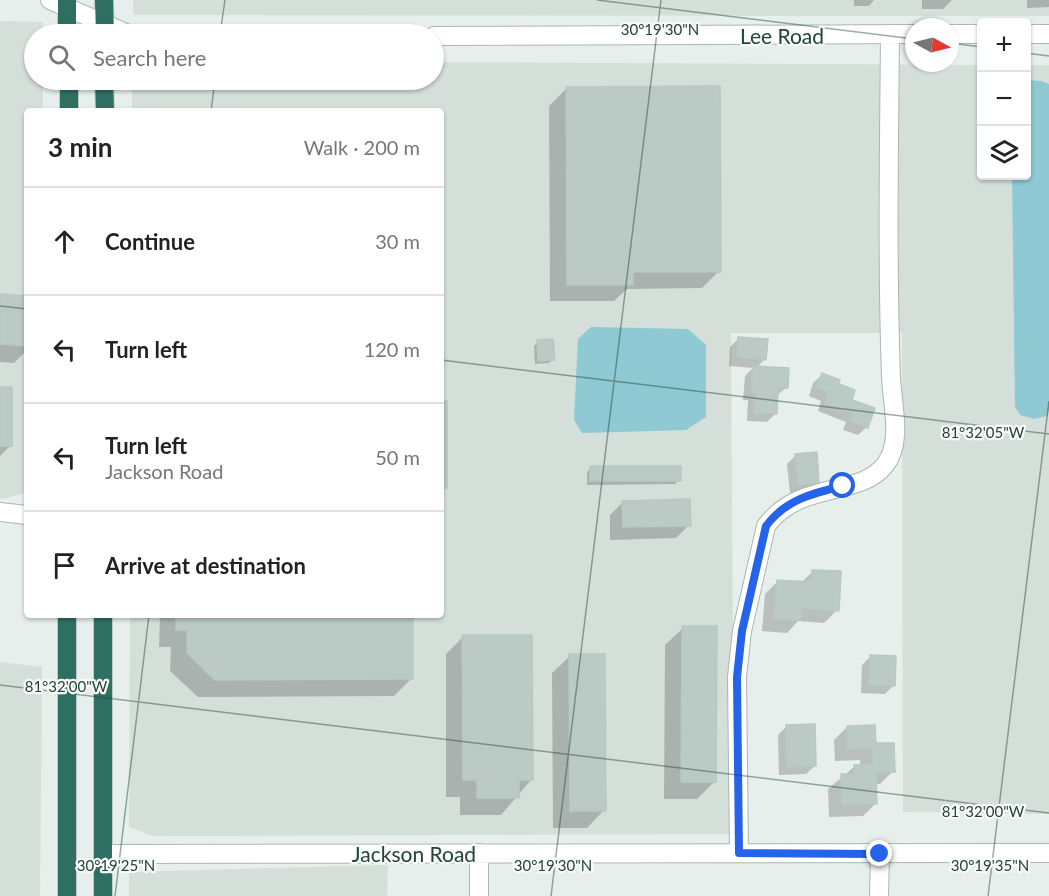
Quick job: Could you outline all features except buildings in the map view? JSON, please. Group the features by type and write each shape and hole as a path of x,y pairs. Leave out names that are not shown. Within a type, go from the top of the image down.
{"highway":[{"path":"104,0 105,24"},
{"path":"61,2 65,24"},
{"path":"69,90 69,108"},
{"path":"105,90 105,108"},
{"path":"67,618 67,896"},
{"path":"103,896 104,618"}],"street":[{"path":"61,2 98,24"},
{"path":"739,853 737,677 742,631 766,526 776,512 797,499 867,479 884,467 894,449 890,339 890,34"},
{"name":"Lee Road","path":"444,36 905,34"},
{"path":"959,34 977,34"},
{"path":"1031,34 1049,34"},
{"path":"0,512 24,515"},
{"path":"479,853 479,896"},
{"name":"Jackson Road","path":"103,854 1049,853"},
{"path":"879,896 880,854"}],"shaded area":[{"path":"133,0 1049,0 1049,16 133,15"},
{"path":"0,21 43,22 43,24 24,24 24,90 43,90 43,108 24,108 24,493 4,499 0,498"},
{"path":"444,62 905,65 905,72 959,72 959,65 977,65 977,180 1031,180 1031,65 1049,65 1049,814 903,812 902,333 731,333 734,834 153,836 129,827 130,618 444,618 444,108 132,108 132,90 444,90"},
{"path":"0,662 42,667 40,896 0,896"},
{"path":"388,865 387,896 129,896 129,872"}],"water":[{"path":"1031,80 1049,84 1049,410 1047,416 1034,419 1020,415 1015,407 1012,180 1031,180"},
{"path":"591,327 688,329 706,345 706,417 686,430 582,433 574,420 578,339"}],"route":[{"path":"843,486 797,499 776,512 766,526 742,631 737,677 739,853 880,854"}]}
